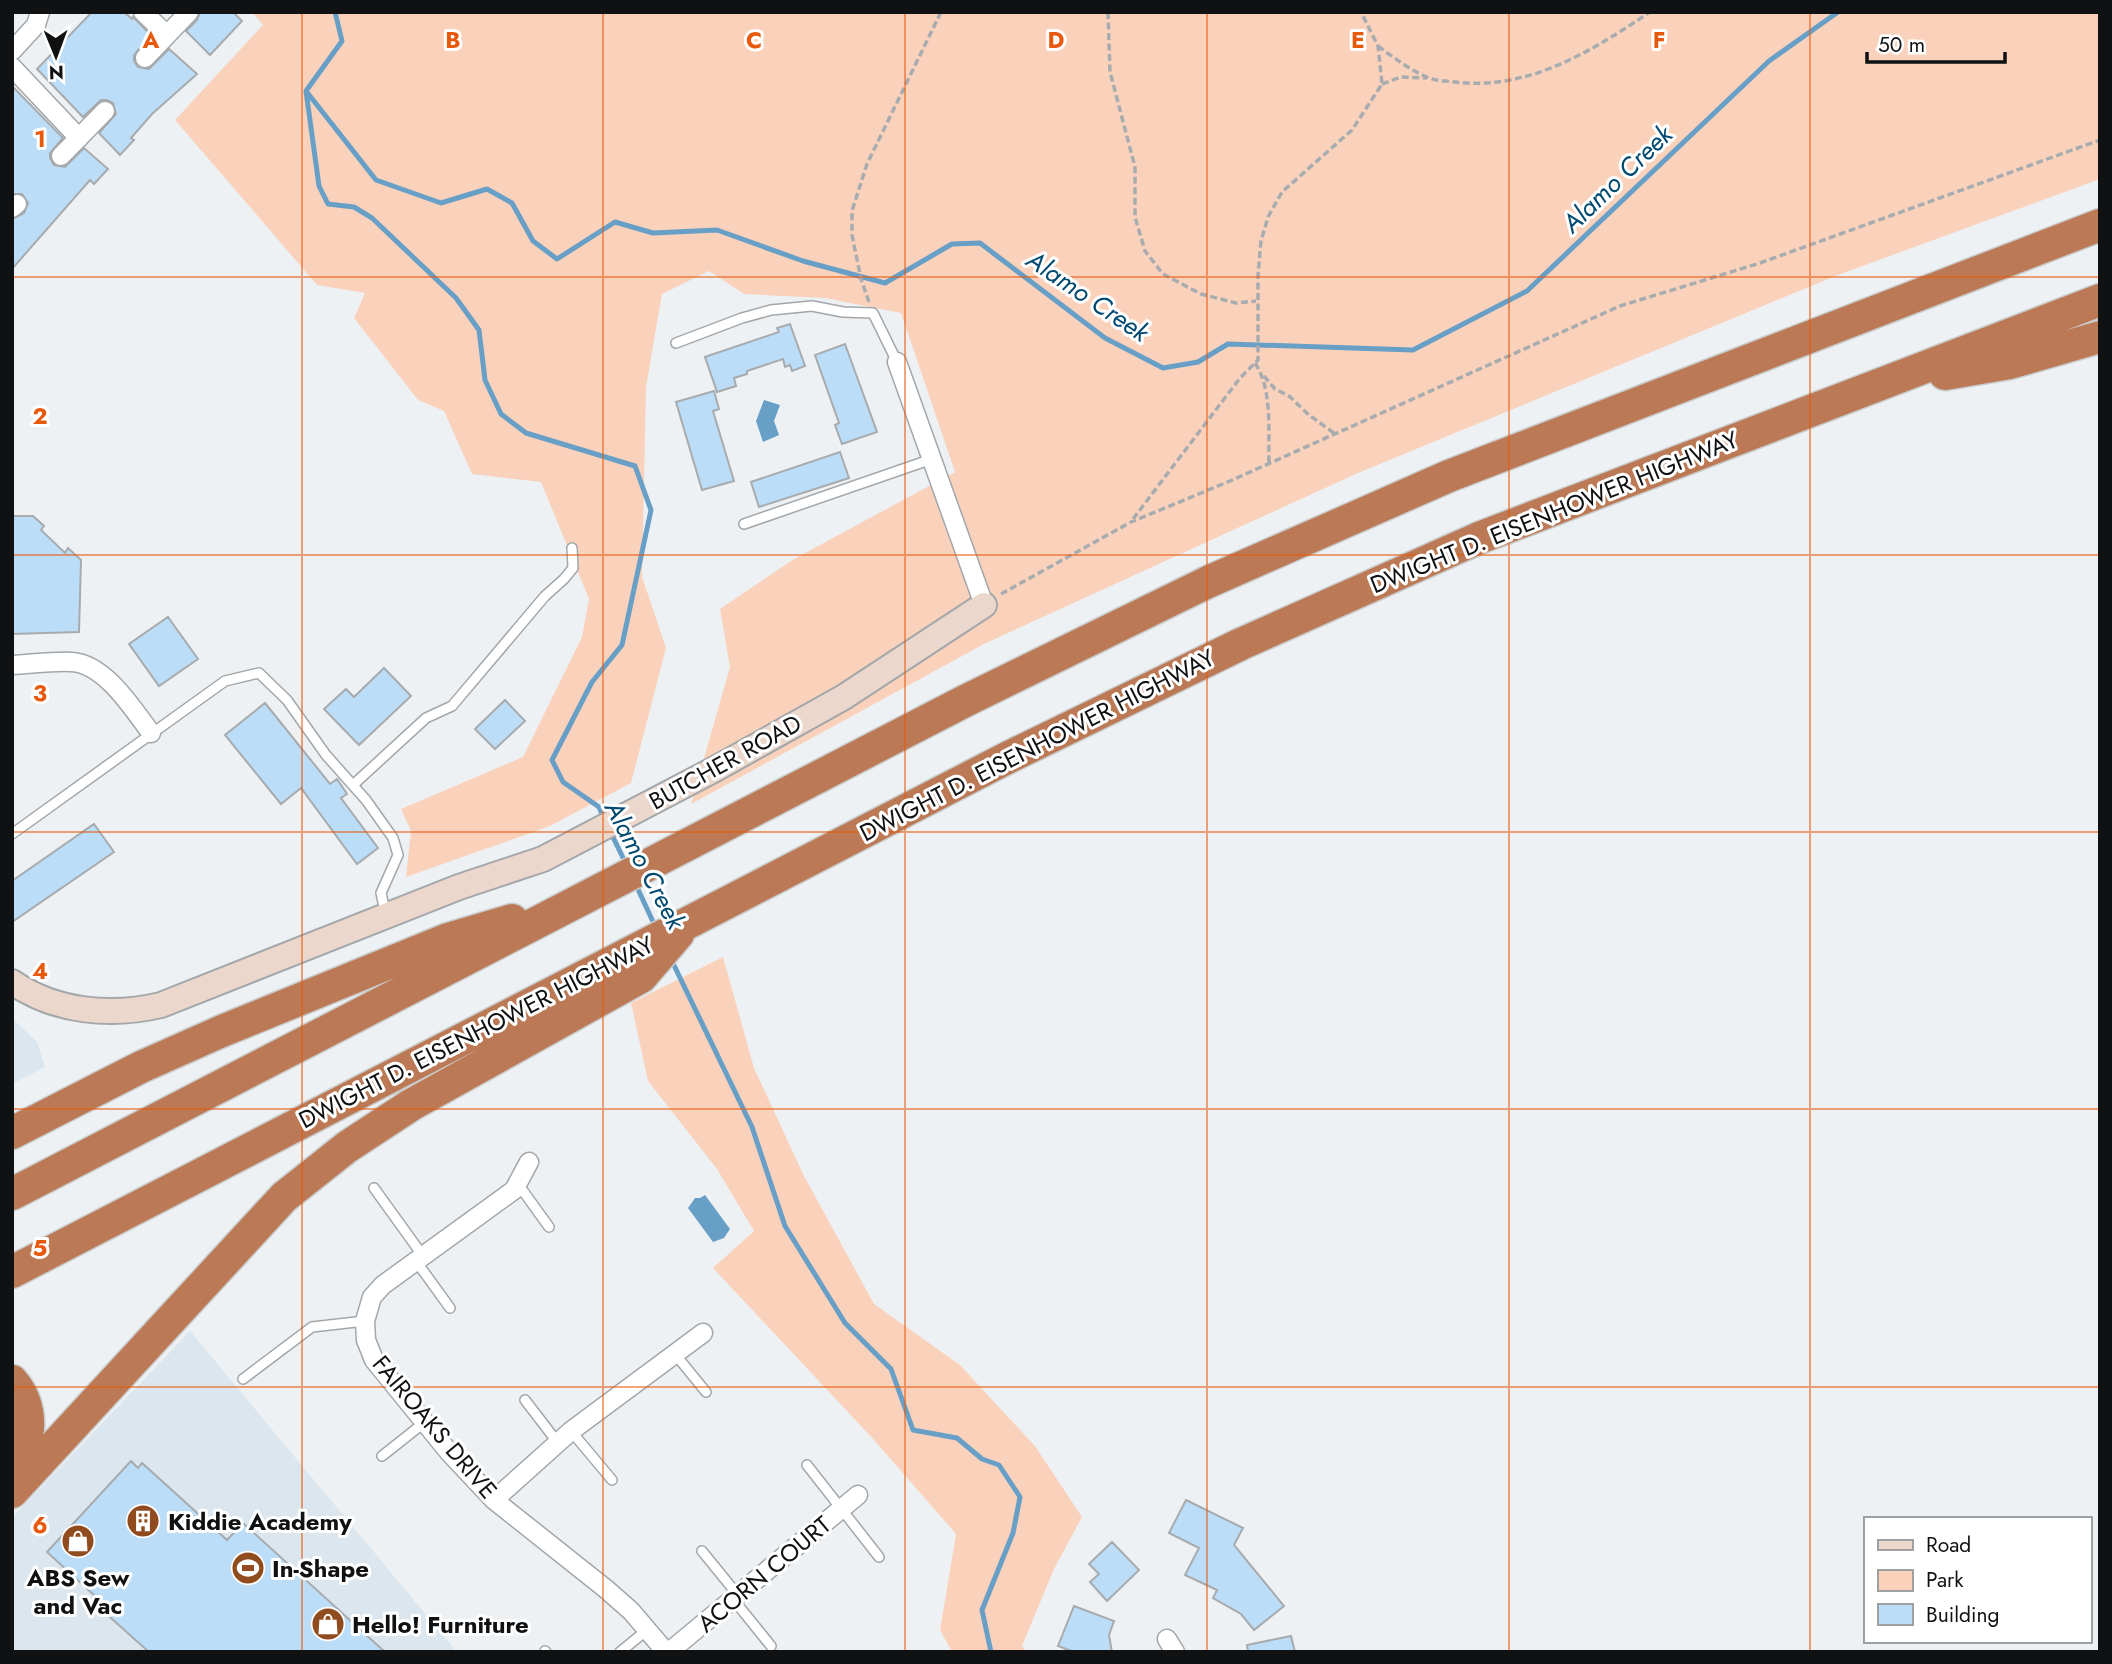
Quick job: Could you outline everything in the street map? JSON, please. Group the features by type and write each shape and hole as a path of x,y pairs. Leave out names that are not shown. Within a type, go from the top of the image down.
{"highway":[{"path":"12,1194 1096,635 1328,528 1449,476 2100,225"},
{"name":"DWIGHT D. EISENHOWER HIGHWAY","path":"12,1272 636,964 688,922 1005,759 1229,649 1479,538 2100,300"},
{"path":"1878,385 2010,363 2100,337"},
{"path":"12,1133 141,1067 234,1026 448,939 591,894"},
{"path":"12,1492 284,1197 347,1147 636,964"},
{"path":"12,1381 19,1389 29,1417 28,1439 12,1466"}],"street":[{"path":"12,51 36,25 40,12"},
{"path":"143,12 167,35"},
{"path":"145,58 190,12"},
{"path":"12,67 79,138"},
{"path":"61,156 105,111"},
{"path":"897,362 984,605"},
{"name":"BUTCHER ROAD","path":"12,982 44,999 63,1005 107,1011 137,1011 186,996 459,887 543,859 845,697 984,605"},
{"path":"12,666 75,662 96,669 123,696 151,733"},
{"path":"365,1321 372,1297 383,1285 514,1190 529,1162"},
{"name":"FAIROAKS DRIVE","path":"365,1321 366,1340 374,1360 494,1500 606,1589 631,1611 667,1652"},
{"path":"494,1500 564,1437 703,1333"},
{"name":"ACORN COURT","path":"667,1652 858,1494"}],"lane":[{"path":"676,343 771,310 812,306 843,312 873,313 897,362"},
{"path":"744,524 932,459"},
{"path":"353,785 426,718 452,706 545,596 573,568 572,548"},
{"path":"12,834 225,681 259,673 288,700 326,755 353,785 393,838 398,855 381,894 387,917"},
{"path":"517,1184 549,1227"},
{"path":"374,1188 450,1308"},
{"path":"243,1379 312,1327 365,1321"},
{"path":"675,1354 706,1392"},
{"path":"525,1400 612,1480"},
{"path":"382,1456 425,1422"},
{"path":"807,1465 879,1557"},
{"path":"702,1551 771,1646"},
{"path":"620,1652 647,1630"}],"path":[{"path":"873,313 861,279 852,234 852,211 867,164 941,12"},
{"path":"1108,12 1110,72 1135,167 1135,217 1145,251 1163,274 1201,294 1236,303 1256,301"},
{"path":"1362,12 1378,46 1382,85"},
{"path":"1269,463 1266,403 1262,374 1256,361 1256,301 1261,241 1268,217 1282,192 1352,130 1382,85 1401,77 1464,83 1500,83 1531,75 1566,62 1611,38 1650,12"},
{"path":"1378,46 1401,64 1431,79"},
{"path":"984,605 1025,579 1131,522 1620,306 1760,263 2100,140"},
{"path":"1131,522 1256,361"},
{"path":"1262,374 1275,388 1289,396 1334,433"}],"shaded area":[{"path":"12,1018 37,1042 45,1067 12,1084"},
{"path":"190,1331 457,1652 12,1652 12,1518"}],"green space":[{"path":"252,12 2100,12 2100,179 1838,275 1358,473 986,643 691,804 730,667 720,609 794,559 955,472 901,313 825,298 744,294 709,271 662,294 646,387 642,577 666,648 631,783 550,826 406,877 411,831 401,809 523,757 582,637 589,599 541,482 472,474 444,411 418,400 354,318 365,293 317,285 175,120 263,25"},
{"path":"723,957 754,1068 803,1174 874,1304 960,1365 1035,1446 1082,1517 1054,1569 1022,1646 1027,1652 952,1652 940,1630 956,1534 874,1440 713,1268 754,1231 717,1169 648,1081 631,1003"}],"water":[{"path":"764,400 780,405 774,421 779,435 763,442 756,421"},
{"path":"705,1195 730,1229 724,1238 713,1242 688,1208 695,1198"}],"building":[{"path":"92,12 124,12 151,35 134,55 138,67 149,69 169,49 197,74 152,114 120,155 99,133 116,114 113,103 101,100 83,117 37,69"},
{"path":"200,12 233,12 242,21 210,55 186,31 197,20"},
{"path":"12,86 63,138 50,153 54,165 65,167 84,148 108,169 94,184 90,180 12,269 12,219 24,213 28,203 22,194 12,194"},
{"path":"790,324 805,366 792,371 790,365 785,367 783,359 747,371 747,374 734,378 736,386 717,392 705,357 779,332 777,328"},
{"path":"845,344 877,432 842,444 835,425 839,423 815,355"},
{"path":"714,391 719,409 713,411 734,481 702,490 676,402"},
{"path":"840,452 849,478 759,507 751,482"},
{"path":"12,516 33,516 44,526 41,530 65,553 68,548 81,560 79,632 12,634"},
{"path":"168,617 198,659 159,686 129,644"},
{"path":"384,668 411,696 359,745 324,709 346,689 354,697"},
{"path":"505,700 525,721 495,749 475,729"},
{"path":"265,703 330,784 337,779 347,794 341,798 378,848 357,864 301,788 281,804 225,735"},
{"path":"94,824 114,852 12,922 12,881"},
{"path":"131,1461 138,1468 142,1463 227,1540 243,1523 385,1652 149,1652 103,1611 107,1607 47,1552"},
{"path":"1186,1500 1243,1528 1234,1545 1284,1606 1254,1630 1241,1614 1213,1598 1217,1590 1185,1575 1199,1548 1169,1533"},
{"path":"1112,1542 1139,1570 1107,1601 1090,1582 1099,1574 1089,1564"},
{"path":"1074,1606 1114,1621 1109,1635 1112,1652 1074,1652 1058,1646"},
{"path":"1291,1636 1295,1652 1248,1652 1247,1645"}],"waterway":[{"name":"Alamo Creek","path":"335,12 342,41 306,91 376,180 441,203 487,189 512,203 533,241 557,259 615,222 653,233 717,230 803,261 885,283 952,244 980,243 1105,338 1163,368 1198,362 1228,344 1413,350 1527,291 1769,61 1838,12"},
{"name":"Alamo Creek","path":"306,91 319,186 328,204 354,207 372,218 456,298 479,330 485,380 501,414 526,433 635,466 651,510 622,645 592,682 552,760 563,782 599,807 604,819"},
{"name":"Alamo Creek","path":"610,831 627,866"},
{"name":"Alamo Creek","path":"636,885 655,926"},
{"name":"Alamo Creek","path":"670,957 752,1127 785,1226 845,1323 891,1369 913,1430 957,1438 982,1459 999,1465 1020,1497 1013,1533 982,1610 991,1652"}],"place":[{"name":"Kiddie Academy","path":"143,1521"},
{"name":"ABS Sew and Vac","path":"78,1541"},
{"name":"In-Shape","path":"248,1568"},
{"name":"Hello! Furniture","path":"328,1624"}]}
